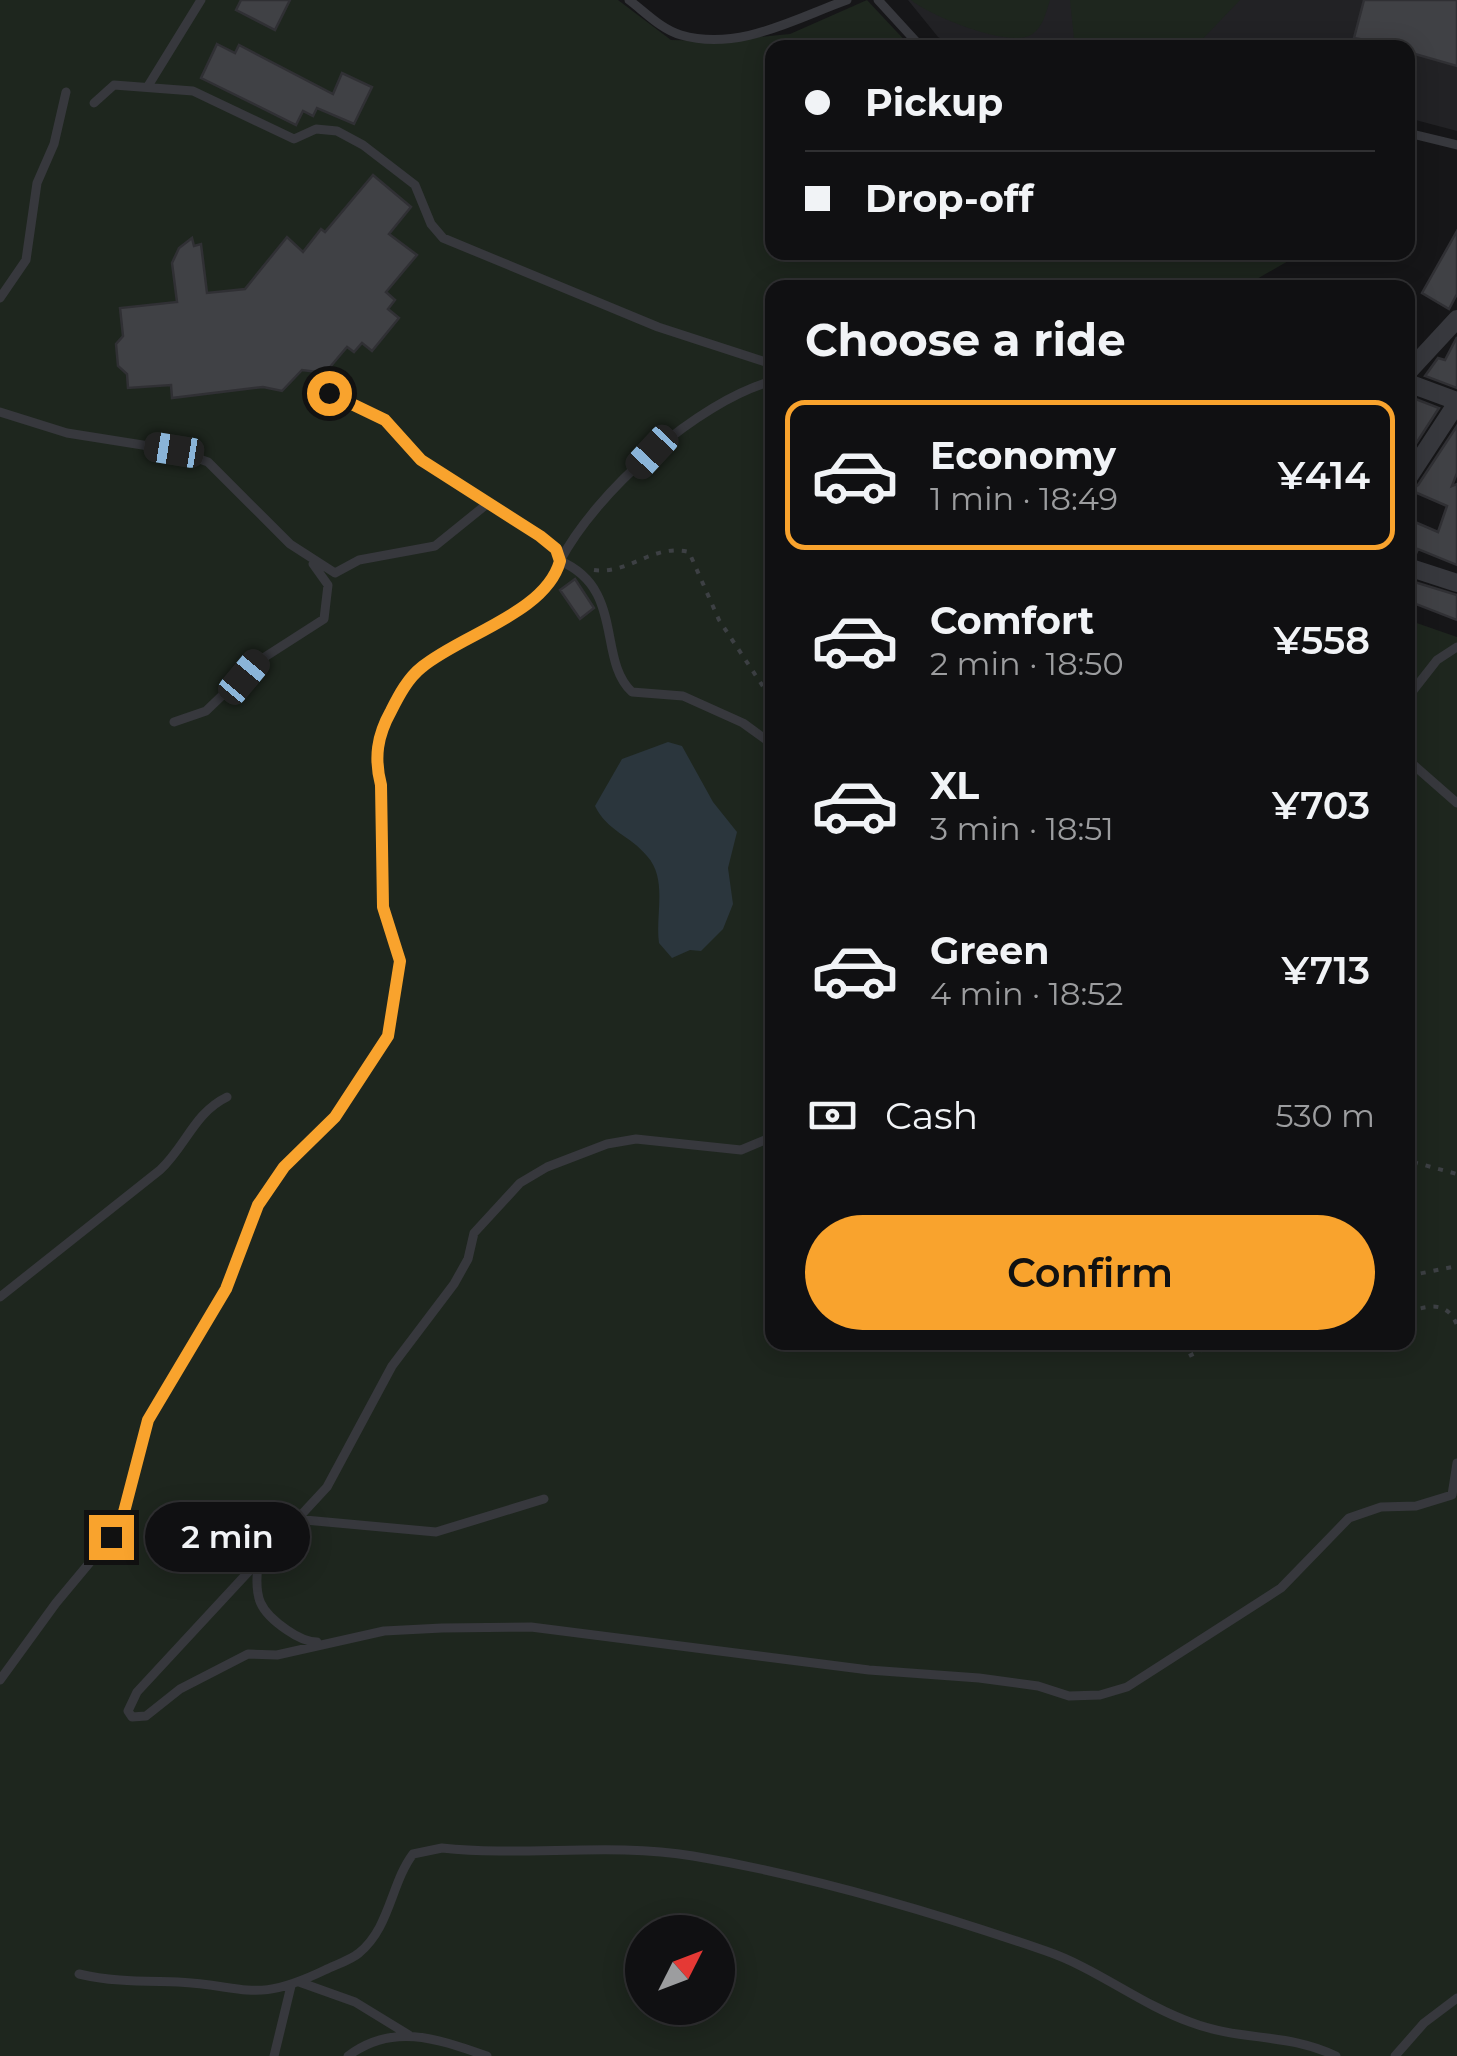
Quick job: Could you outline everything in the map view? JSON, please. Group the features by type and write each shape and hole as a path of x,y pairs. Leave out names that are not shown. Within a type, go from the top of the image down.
{"street":[{"path":"1415,365 1457,320"},
{"path":"1415,386 1457,402 1415,467"},
{"path":"1415,569 1457,584"}],"lane":[{"path":"148,86 202,0"},
{"path":"629,0 682,36 709,37 777,30 847,0"},
{"path":"878,0 915,40"},
{"path":"94,104 114,85 194,91 294,139 316,128 337,131 414,186 431,224 442,238 658,328 765,362"},
{"path":"0,298 26,260 37,184 54,144 66,92"},
{"path":"1415,135 1457,145"},
{"path":"0,1680 111,1537 124,1512 152,1409 226,1289 258,1205 284,1167 335,1117 388,1036 400,961 383,907 381,785 376,766 384,724 404,686 420,668 535,600 572,537 652,452 740,390 765,383"},
{"path":"329,393 385,420 421,460 556,549 560,561 574,567 607,615 616,666 632,692 683,696 744,723 765,739"},
{"path":"0,412 67,433 174,450 208,462 309,560 328,584 324,620 257,662 206,711 174,722"},
{"path":"309,560 335,573 358,560 418,552 450,538 486,504"},
{"path":"1415,688 1436,660 1457,646"},
{"path":"1415,766 1457,803"},
{"path":"0,1298 160,1170 177,1154 209,1106 227,1097"},
{"path":"765,1140 741,1150 636,1139 608,1144 547,1167 520,1183 474,1233 468,1258 454,1284 392,1366 327,1487 137,1692 128,1708 132,1717 146,1716 180,1689 248,1654 277,1655 384,1630 532,1627 869,1670 978,1678 1038,1686 1069,1696 1100,1695 1127,1687 1281,1588 1349,1518 1381,1507 1455,1500 1457,1463"},
{"path":"294,1519 436,1532 544,1499"},
{"path":"258,1564 254,1591 260,1610 310,1642 334,1640"},
{"path":"80,1974 110,1982 179,1982 250,1993 295,1984 360,1953 382,1922 399,1872 413,1854 442,1848 622,1850 708,1859 892,1904 1050,1952 1160,2011 1228,2037 1308,2043 1336,2056"},
{"path":"295,1984 354,2002 410,2036"},
{"path":"274,2056 295,1984"},
{"path":"1395,2056 1424,2023 1457,1998"},
{"path":"348,2056 366,2042 410,2036 448,2040 487,2056"}],"path":[{"path":"574,567 609,572 659,552 689,552 719,620 765,689"},
{"path":"1415,1163 1457,1174"},
{"path":"1415,1275 1457,1266"},
{"path":"1415,1311 1440,1306 1449,1310 1457,1325"},
{"path":"1189,1356 1201,1350"}],"shaded area":[{"path":"0,0 618,0 671,40 717,41 790,34 867,0 904,40 765,40 765,260 1290,260 1255,280 765,280 765,1350 1415,1350 1415,622 1457,637 1457,2056 0,2056"},
{"path":"908,0 1457,0 1457,131 1415,120 1415,40 938,37"},
{"path":"911,0 1050,0 1038,28 1020,38 970,28"},
{"path":"1070,0 1240,0 1202,40 1074,40"},
{"path":"668,742 682,746 713,802 737,832 728,868 733,904 723,929 701,951 690,950 672,958 659,943 659,886 653,865 641,849 606,822 595,806 622,759"}],"building":[{"path":"241,0 290,0 275,30 236,10"},
{"path":"1364,0 1457,0 1457,66 1415,54 1415,40 1354,38"},
{"path":"217,44 235,53 239,45 333,94 342,73 372,87 354,124 317,108 313,116 303,111 296,125 201,78"},
{"path":"373,175 411,207 389,234 417,255 386,292 395,300 388,309 399,318 372,351 362,343 354,352 347,347 325,373 302,370 282,391 263,387 172,398 171,385 128,388 127,374 118,366 116,344 123,336 120,308 177,302 172,263 179,248 192,238 194,246 201,244 207,293 245,289 287,237 303,252"},
{"path":"1457,231 1457,294 1449,309 1422,293"},
{"path":"1457,337 1457,388 1425,376 1438,358 1445,360"},
{"path":"1415,399 1439,408 1415,445"},
{"path":"1457,426 1457,473 1452,486 1457,484 1457,565 1418,549 1415,556 1415,522 1438,532 1447,506 1415,492"},
{"path":"575,579 594,608 580,619 560,590"},
{"path":"1415,582 1457,595 1457,620 1415,604"}],"route":[{"path":"111,1537 124,1512 157,1398 172,1383 198,1330 226,1289 258,1205 284,1167 317,1139 335,1117 362,1070 388,1036 400,961 383,907 381,785 376,766 384,724 404,686 420,668 535,600 557,572 560,561 556,549 540,536 421,460 404,436 385,420 329,393"}]}
